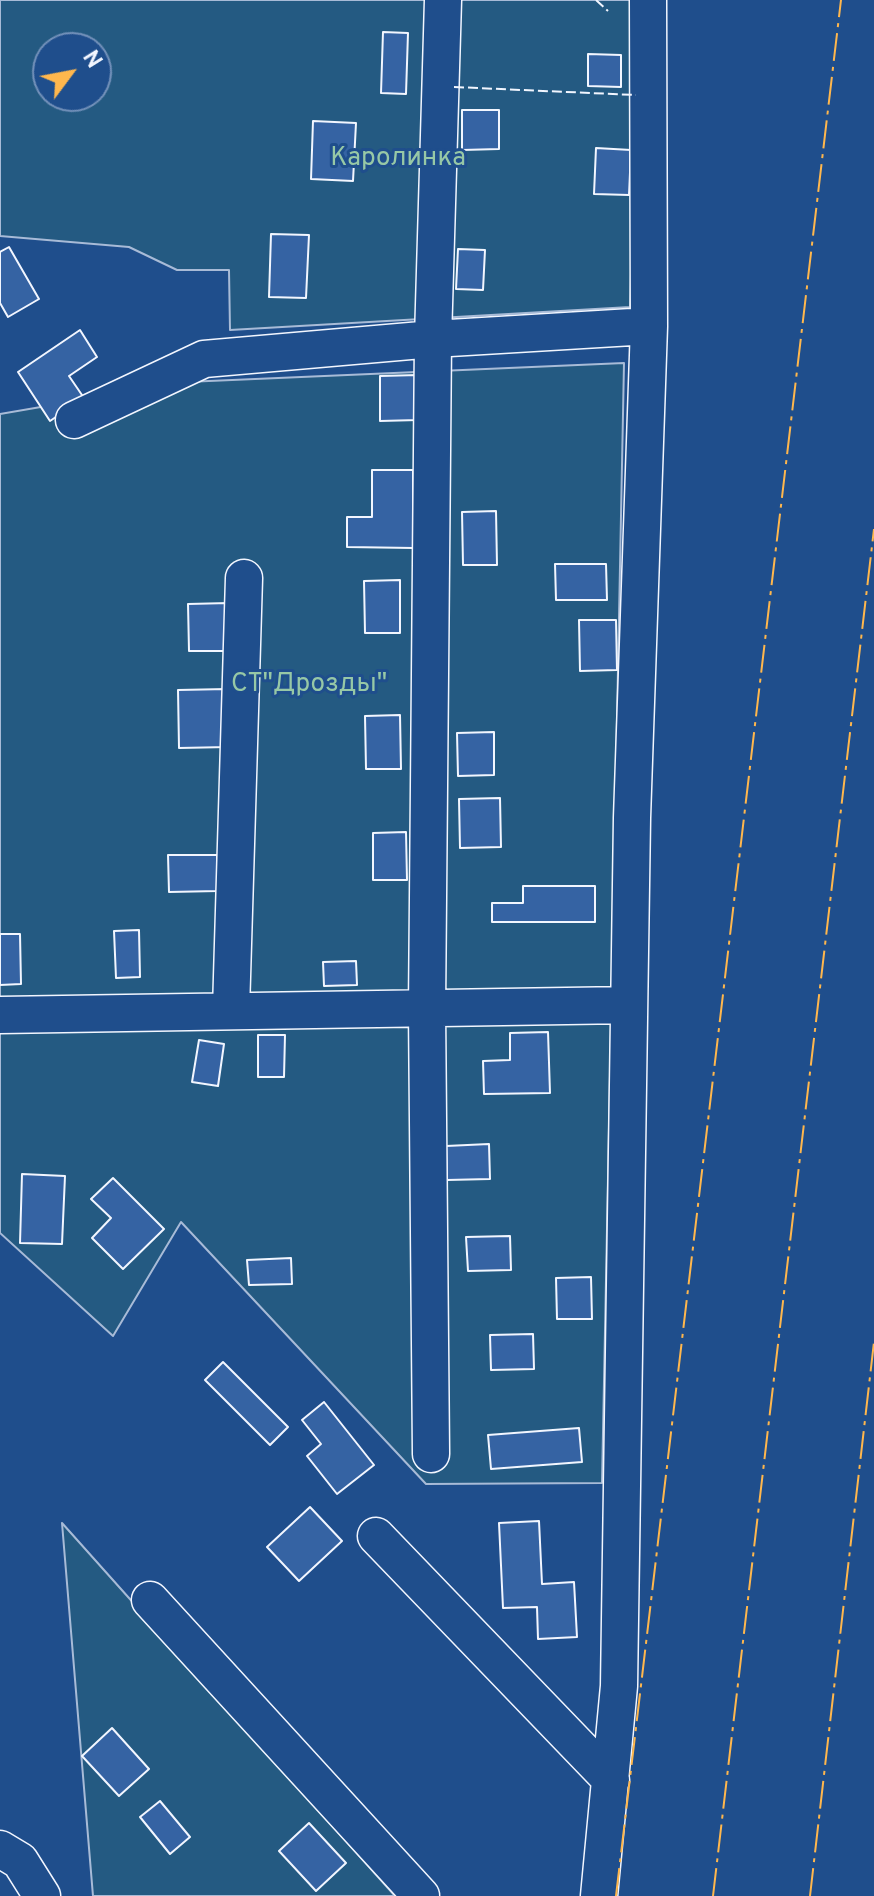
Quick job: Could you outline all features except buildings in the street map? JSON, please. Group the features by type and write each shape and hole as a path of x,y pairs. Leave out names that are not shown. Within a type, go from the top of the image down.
{"street":[{"path":"431,1454 427,1009 433,339 443,0"},
{"path":"599,1896 619,1686 632,802 649,326 648,13 620,0"},
{"path":"74,420 204,359 433,339 649,326"},
{"path":"231,1010 244,578"},
{"path":"0,1015 629,1005"},
{"path":"376,1536 611,1780"},
{"path":"150,1600 421,1896"},
{"path":"0,1849 20,1861 42,1896"}],"green space":[{"name":"Каролинка","path":"0,0 635,0 638,40 630,307 230,330 229,270 177,270 129,247 0,236"},
{"name":"СТ\"Дрозды\"","path":"624,363 602,1483 426,1484 181,1222 113,1336 0,1233 0,414 186,382"},
{"path":"62,1523 395,1896 93,1896"}],"fence":[{"path":"596,0 608,11"},
{"path":"454,87 636,95"}],"power":[{"path":"616,1896 841,0"},
{"path":"713,1896 874,529"},
{"path":"810,1896 874,1342"}]}
